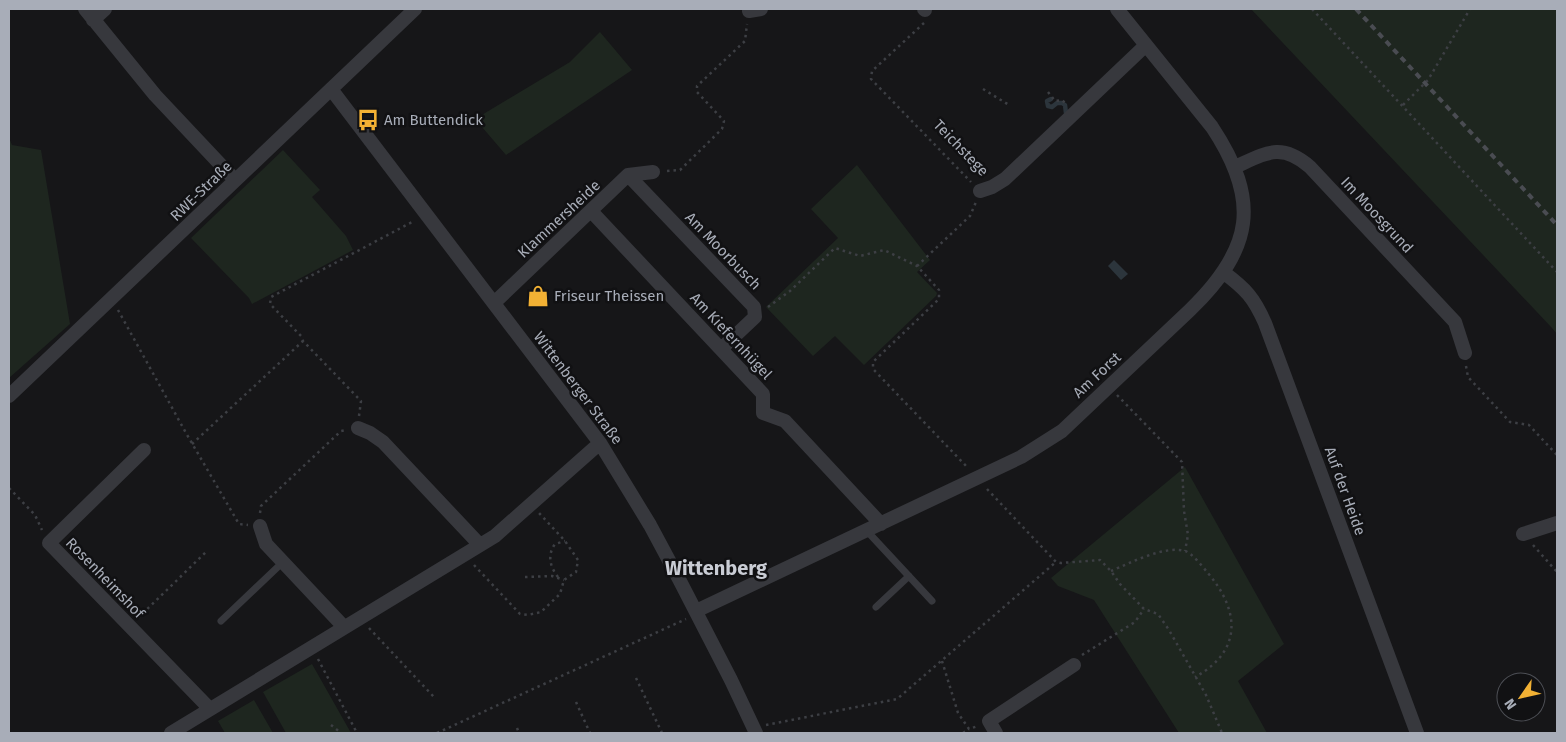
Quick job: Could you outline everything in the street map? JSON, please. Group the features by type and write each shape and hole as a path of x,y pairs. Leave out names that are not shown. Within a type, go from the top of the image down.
{"street":[{"path":"105,9 89,14 155,95 235,180"},
{"name":"RWE-Straße","path":"9,396 416,9"},
{"name":"Am Forst","path":"696,612 1021,457 1042,445 1062,431 1209,292 1224,272 1234,255 1241,236 1245,209 1242,187 1235,166 1225,146 1212,127 1117,9"},
{"name":"Teichstege","path":"980,191 992,187 1005,179 1146,45"},
{"name":"Wittenberger Straße","path":"331,89 600,443 650,525 755,730"},
{"name":"Im Moosgrund","path":"1235,166 1273,152 1292,154 1301,159 1455,322 1465,352"},
{"path":"628,175 653,172"},
{"name":"Klammersheide","path":"494,303 628,175"},
{"name":"Am Moorbusch","path":"628,175 754,307 755,317"},
{"name":"Am Kiefernhügel","path":"591,211 764,394 764,413 785,421 881,524"},
{"name":"Auf der Heide","path":"1224,272 1241,285 1255,302 1265,323 1417,733"},
{"path":"721,349 755,317"},
{"path":"358,428 370,433 383,442 480,545"},
{"path":"171,733 495,536 532,506 600,443"},
{"name":"Rosenheimshof","path":"144,450 49,543 210,710"},
{"path":"1523,534 1557,523"},
{"path":"260,526 266,544 344,627"},
{"path":"992,727 1074,665"}],"lane":[{"path":"866,530 932,601"},
{"path":"221,621 283,562"},
{"path":"876,607 909,576"}],"path":[{"name":"Teichstege","path":"924,9 927,17 926,21 872,71 871,79 980,191"},
{"path":"1312,9 1557,272"},
{"path":"1402,106 1428,80 1470,9"},
{"path":"653,172 680,170 722,129 724,121 697,92 697,86 745,41 755,10"},
{"path":"983,89 1009,105"},
{"path":"1048,92 1055,101 1062,100 1065,102 1071,116"},
{"path":"917,266 970,216 980,191"},
{"path":"112,298 192,444 239,524 260,526 261,506 341,431 358,428 361,401 303,342 301,336 270,304 271,297 426,214"},
{"path":"755,317 790,290 835,248 860,256 884,250 917,266 939,290 939,299 873,362 872,369 1056,562 1100,560 1111,570 1120,584 1144,609 1158,614 1206,695 1222,733"},
{"path":"192,444 303,342"},
{"path":"1465,352 1468,377 1510,422 1529,425 1557,456"},
{"path":"1109,387 1182,462 1184,511 1188,535 1186,551"},
{"path":"9,488 35,515 49,543"},
{"path":"465,554 520,614 528,616 541,612 560,594 564,580 576,572 578,560 565,541 532,506"},
{"path":"1523,534 1557,572"},
{"path":"558,577 551,566 551,554 555,544 559,541 565,541"},
{"path":"1111,570 1165,550 1186,551 1218,583 1226,598 1232,620 1231,636 1218,661 1208,670 1195,677"},
{"path":"130,626 207,551"},
{"path":"755,730 897,699 1056,562"},
{"path":"524,577 548,575 564,580"},
{"path":"1074,665 1076,659 1134,622 1144,609"},
{"path":"437,733 696,612"},
{"path":"360,618 434,696"},
{"path":"312,647 356,733"},
{"path":"942,661 958,713 969,730"},
{"path":"636,678 662,733"},
{"path":"576,702 590,733"},
{"path":"331,725 340,733"},
{"path":"964,733 969,730 992,727"},
{"path":"517,728 519,733"}],"shaded area":[{"path":"1251,9 1557,9 1557,334 1552,328"},
{"path":"600,32 632,70 506,155 476,120 570,62"},
{"path":"9,138 12,145 41,150 70,324 9,378"},
{"path":"283,150 320,190 312,197 346,236 353,250 252,304 249,298 191,238"},
{"path":"857,165 930,260 917,272 937,293 864,365 835,336 813,356 766,307 838,238 811,209"},
{"path":"1114,260 1128,274 1121,280 1108,266"},
{"path":"1185,467 1284,644 1238,681 1267,733 1179,733 1094,600 1058,586 1051,578"},
{"path":"312,664 351,733 286,733 263,692"},
{"path":"254,700 273,733 225,733 218,721"}],"waterway":[{"path":"1051,99 1047,101 1048,106 1052,107 1057,103 1062,103 1065,105 1066,113"}],"railway":[{"path":"1356,9 1557,225"}],"place":[{"name":"Am Buttendick","path":"368,120"},
{"name":"Friseur Theissen","path":"538,296"}],"district":[{"name":"Wittenberg","path":"716,568"}]}
